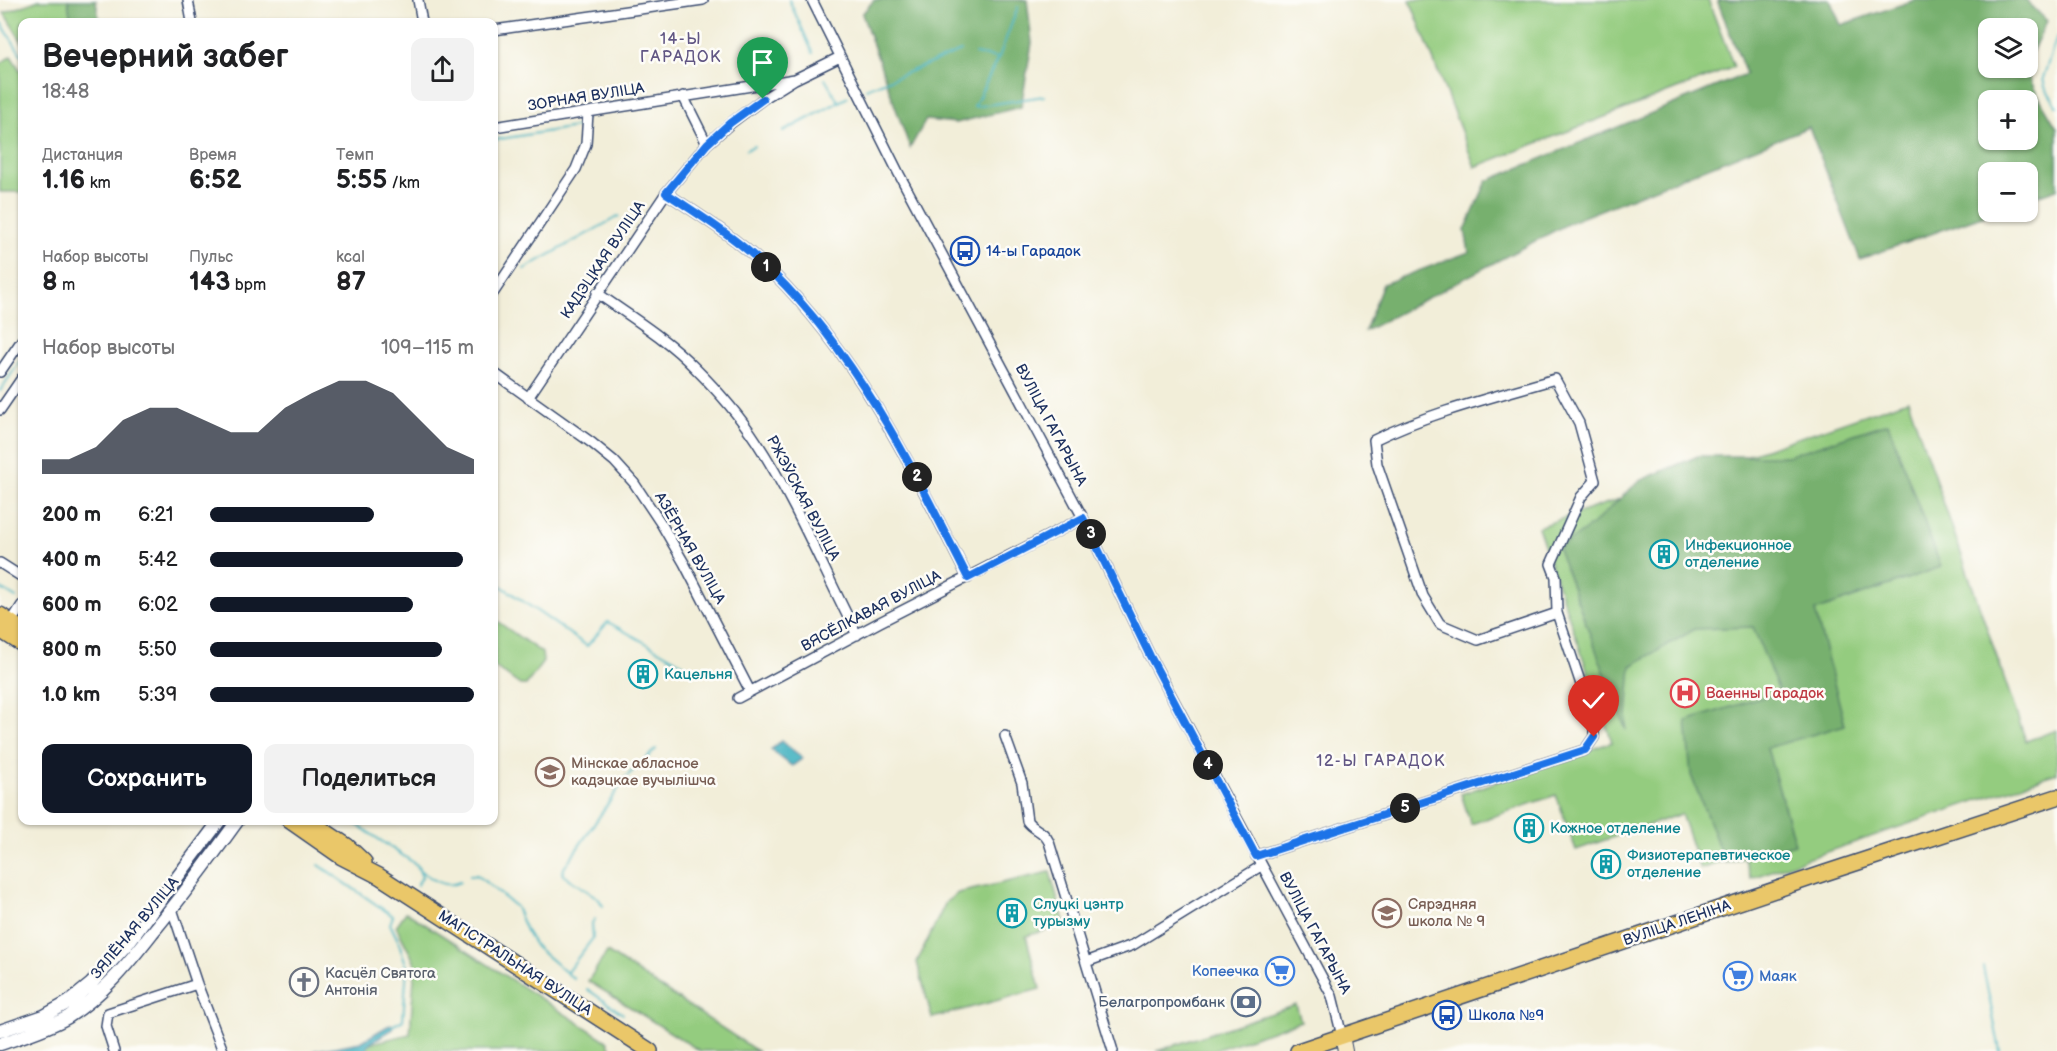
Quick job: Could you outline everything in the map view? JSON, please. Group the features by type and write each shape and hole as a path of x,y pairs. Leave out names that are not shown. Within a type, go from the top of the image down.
{"main road":[{"path":"8,624 18,638"},
{"name":"ВУЛІЦА ЛЕНІНА","path":"1298,1051 1343,1044 1825,873 2057,797"},
{"name":"МАГІСТРАЛЬНАЯ ВУЛІЦА","path":"296,825 342,857 379,876 650,1051"},
{"name":"МАГІСТРАЛЬНАЯ ВУЛІЦА","path":"316,825 347,846 379,876"}],"street":[{"path":"188,0 191,18"},
{"path":"418,0 421,18"},
{"path":"498,29 703,0"},
{"name":"ВУЛІЦА ГАГАРЫНА","path":"812,0 909,194 1083,518 1150,656 1332,996 1343,1044"},
{"name":"ЗОРНАЯ ВУЛІЦА","path":"498,126 795,79 840,57"},
{"name":"КАДЭЦКАЯ ВУЛІЦА","path":"528,398 666,193 707,144 755,105 795,79"},
{"path":"683,96 707,144"},
{"path":"498,286 576,170 586,144 588,112"},
{"path":"666,193 730,236 771,271 829,336 903,449 968,578"},
{"name":"РЖЭЎСКАЯ ВУЛІЦА","path":"597,294 658,335 694,367 756,441 788,496 857,635"},
{"path":"0,372 18,346"},
{"name":"АЗЁРНАЯ ВУЛІЦА","path":"498,376 614,461 634,483 684,563 750,691"},
{"path":"1256,856 1585,750 1594,737 1594,723 1557,613 1556,577 1551,564 1581,497 1595,481 1579,423 1555,379 1475,402 1374,440 1377,464 1423,596 1440,624 1478,639 1557,613"},
{"path":"0,411 18,384"},
{"name":"ВЯСЁЛКАВАЯ ВУЛІЦА","path":"738,698 1083,518"},
{"path":"0,563 18,575"},
{"path":"8,624 18,610"},
{"path":"1005,736 1022,783 1027,821 1045,834 1049,842 1113,1051"},
{"name":"ЗЯЛЁНАЯ ВУЛІЦА","path":"0,1031 44,1016 69,1002 91,984 129,942 215,825"},
{"name":"ЗЯЛЁНАЯ ВУЛІЦА","path":"0,1044 50,1026 86,1005 122,970 172,909 234,825"},
{"name":"ВУЛІЦА ГАГАРЫНА","path":"1086,962 1133,945 1261,866"},
{"path":"172,909 197,984 223,1051"},
{"path":"114,1051 106,1026 108,1013 197,984"}],"green space":[{"path":"39,0 68,0 70,18 18,18 18,36 4,13"},
{"path":"68,0 96,0 98,18 70,18"},
{"path":"874,0 1027,0 1032,43 1021,107 956,123 926,120 910,148 862,14"},
{"path":"1410,0 1708,0 1734,67 1475,167"},
{"path":"1717,0 1830,0 1841,25 1915,0 2026,0 2047,21 2038,39 2038,18 1978,18 1978,78 2030,78 2035,90 1978,90 1978,150 2038,150 2038,95 2057,128 2057,189 2038,196 2038,162 1978,162 1978,217 1860,259 1809,127 1573,221 1365,331 1383,284 1469,252 1465,230 1487,181 1746,74"},
{"path":"11,56 18,67 18,192 0,192 0,64"},
{"path":"1908,400 2026,741 2057,730 2057,773 1751,878 1743,855 1700,869 1681,814 1576,850 1556,795 1471,824 1461,794 1612,742 1538,527"},
{"path":"1888,423 1941,567 1815,611 1845,725 1767,748 1795,844 1725,863 1691,775 1686,721 1779,692 1753,627 1695,629 1631,666 1626,730 1558,549 1592,525 1639,481 1698,456 1787,456"},
{"path":"498,622 542,653 543,662 526,685 520,685 498,669"},
{"path":"1050,872 1065,925 1026,936 1040,989 932,1018 917,962 946,902 958,893"},
{"path":"406,912 607,1041 612,1051 339,1051 410,1034 415,963 396,926"},
{"path":"607,952 757,1051 700,1051 588,981"},
{"path":"1296,1005 1301,1021 1212,1051 1157,1051"}],"water":[{"path":"781,741 803,758 792,766 771,750"},
{"path":"391,1024 393,1029 367,1045 368,1051 313,1051 361,1042"}],"waterway":[{"path":"789,0 813,53"},
{"path":"999,57 1018,7"},
{"path":"0,21 18,50"},
{"path":"2057,37 2043,78 2045,87 2057,106"},
{"path":"866,89 961,51"},
{"path":"975,54 998,58 974,107 1044,96"},
{"path":"825,79 838,101"},
{"path":"783,132 848,97"},
{"path":"498,139 582,126"},
{"path":"746,150 754,146"},
{"path":"524,269 619,216"},
{"path":"0,391 18,364"},
{"path":"498,584 587,646 608,622 694,670"},
{"path":"0,588 16,598"},
{"path":"603,906 598,898 563,875 564,868 627,776 656,749"},
{"path":"357,825 417,865 422,877 417,885"},
{"path":"319,865 393,916 390,924 407,967 403,1020 392,1026"},
{"path":"422,872 435,881 445,884 460,882"},
{"path":"470,876 477,875 516,907 536,947 574,979"},
{"path":"567,972 593,938 592,923 595,919"},
{"path":"1983,967 2000,1051"},
{"path":"587,989 623,1014"}],"place":[{"name":"14-ы Гарадок","path":"965,251"},
{"name":"Инфекционное отделение","path":"1664,554"},
{"name":"Кацельня","path":"643,674"},
{"name":"Ваенны Гарадок","path":"1685,693"},
{"name":"Мінскае абласное кадэцкае вучылішча","path":"550,772"},
{"name":"Кожное отделение","path":"1529,828"},
{"name":"Физиотерапевтическое отделение","path":"1606,864"},
{"name":"Слуцкі цэнтр турызму","path":"1012,913"},
{"name":"Сярэдняя школа № 9","path":"1387,913"},
{"name":"Копеечка","path":"1280,971"},
{"name":"Маяк","path":"1738,976"},
{"name":"Касцёл Святога Антонія","path":"304,982"},
{"name":"Белагропромбанк","path":"1246,1002"},
{"name":"Школа №9","path":"1447,1015"}],"district":[{"name":"14-Ы ГАРАДОК","path":"681,48"},
{"name":"12-Ы ГАРАДОК","path":"1381,761"}],"route":[{"path":"763,99 730,123 707,144 666,193 730,236 771,271 829,336 903,449 968,578 1083,518 1150,656 1256,856 1585,750 1594,737"}]}
